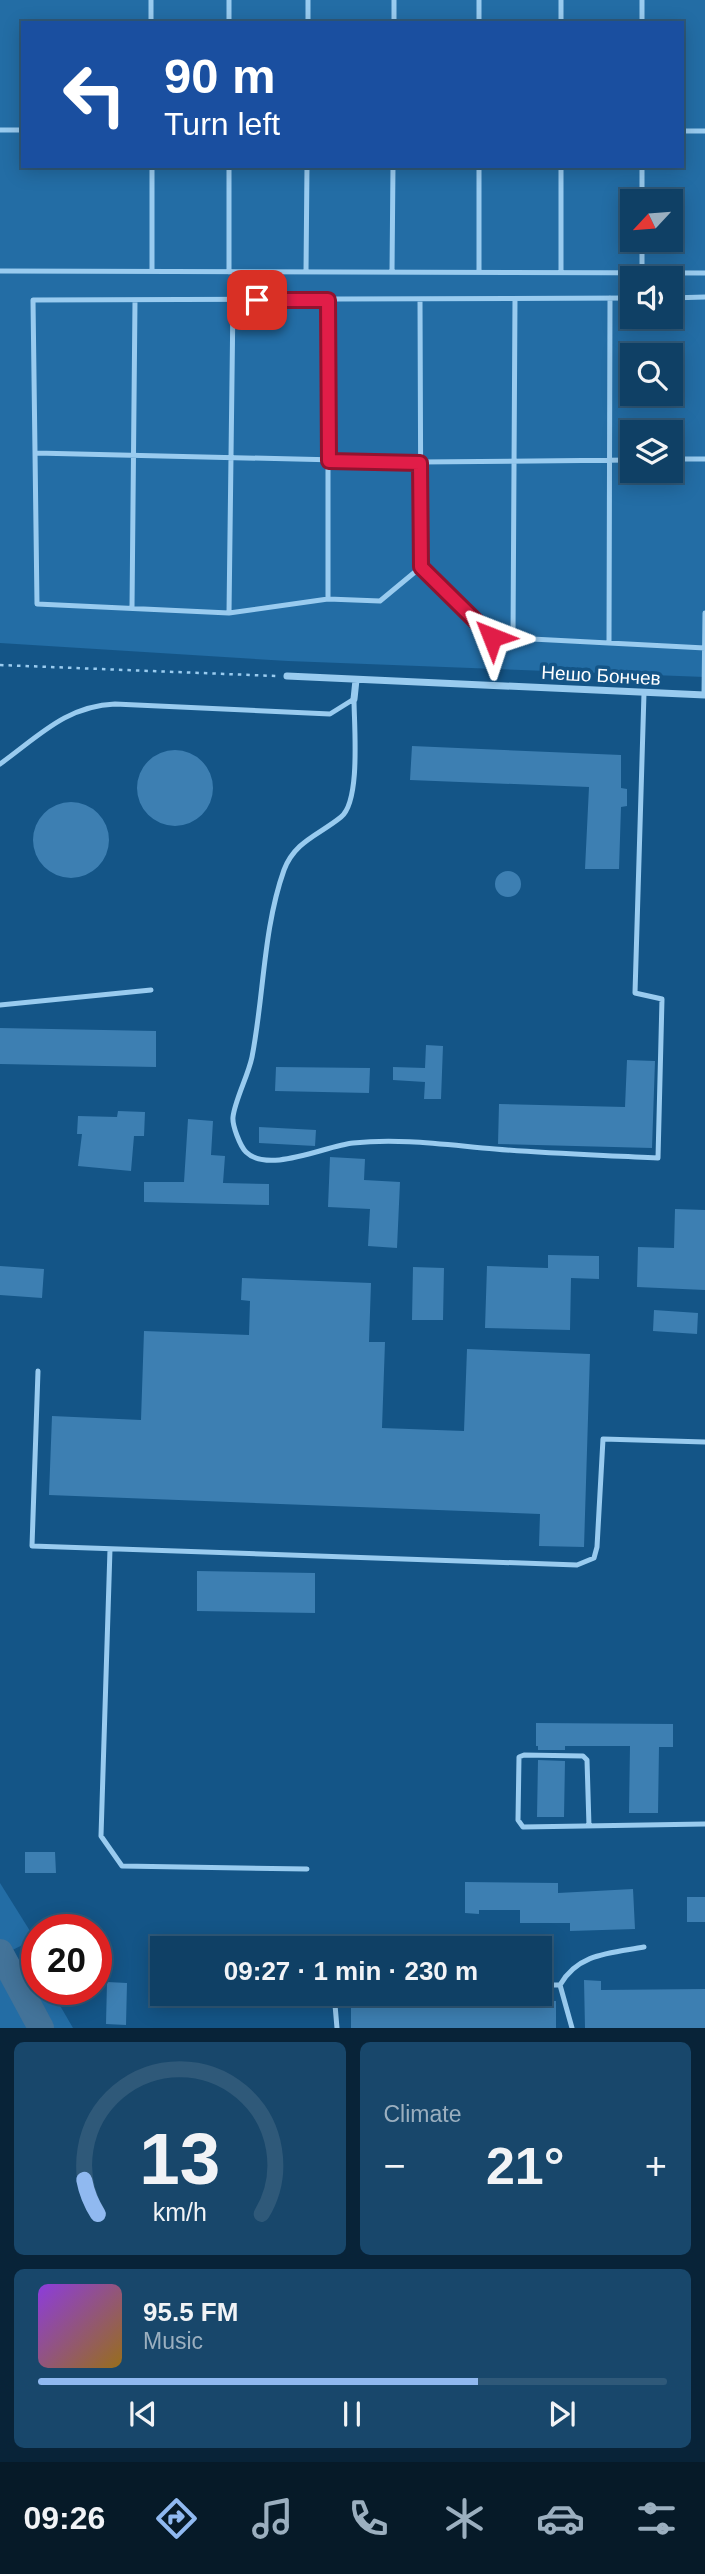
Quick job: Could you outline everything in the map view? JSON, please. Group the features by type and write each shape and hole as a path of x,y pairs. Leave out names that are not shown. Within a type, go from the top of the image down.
{"street":[{"name":"Нешо Бончев","path":"287,676 704,695"},
{"path":"354,699 356,680"}],"lane":[{"path":"151,0 151,21"},
{"path":"229,0 229,21"},
{"path":"308,0 308,21"},
{"path":"394,0 394,21"},
{"path":"479,0 479,21"},
{"path":"561,0 561,21"},
{"path":"642,0 642,21"},
{"path":"0,130 21,130"},
{"path":"684,131 705,131"},
{"path":"152,168 152,271"},
{"path":"229,168 229,272"},
{"path":"306,272 307,168"},
{"path":"392,272 393,168"},
{"path":"479,168 479,272"},
{"path":"561,168 561,272"},
{"path":"642,168 642,189"},
{"path":"0,271 620,272"},
{"path":"683,273 705,273"},
{"path":"683,298 705,297"},
{"path":"609,642 610,298"},
{"path":"421,567 380,601 328,599 229,613 37,604 33,300 620,298"},
{"path":"420,299 421,567 492,637 705,648"},
{"path":"513,638 515,299"},
{"path":"229,613 233,300"},
{"path":"328,300 328,599"},
{"path":"132,608 135,301"},
{"path":"36,453 420,463 620,460"},
{"path":"683,459 705,459"},
{"path":"704,695 705,613"},
{"path":"354,699 354,783 349,807 342,817 298,846 283,873 265,961 252,1056 233,1119 245,1151 260,1159 282,1161 354,1143 422,1140 495,1149 658,1158 662,999 635,993 644,693"},
{"path":"0,764 85,706 115,704 330,714 354,699"},
{"path":"0,1005 151,990"},
{"path":"38,1371 32,1546 577,1565 594,1558 597,1547 603,1439 705,1442"},
{"path":"110,1549 101,1836 122,1866 307,1869"},
{"path":"589,1826 587,1760 583,1756 519,1757 519,1824 523,1827 589,1826 705,1824"},
{"path":"560,1985 578,1963 598,1955 644,1947"},
{"path":"552,1985 560,1985"},
{"path":"560,1985 572,2028"},
{"path":"335,2006 337,2028"}],"path":[{"path":"0,665 287,676"}],"shaded area":[{"path":"0,0 705,0 705,677 288,661 0,643"},
{"path":"0,1883 21,1917 21,1946 0,1956"},
{"path":"21,1963 21,2005 60,2005 73,2028 0,2028 0,1973"}],"building":[{"path":"412,746 621,755 621,788 627,789 627,806 621,807 619,869 585,869 589,787 410,780"},
{"path":"175,750 189,753 202,761 210,774 213,788 210,802 202,815 189,823 175,826 161,823 148,815 140,802 137,788 140,774 148,761 161,753"},
{"path":"71,802 85,805 98,813 106,826 109,840 106,854 98,867 85,875 71,878 57,875 44,867 36,854 33,840 36,826 44,813 57,805"},
{"path":"508,871 517,875 521,884 517,893 508,897 499,893 495,884 499,875"},
{"path":"0,1028 156,1031 156,1067 0,1064"},
{"path":"426,1045 443,1046 441,1099 424,1099 425,1082 393,1080 393,1067 425,1068"},
{"path":"627,1060 655,1061 652,1148 498,1144 499,1104 625,1107"},
{"path":"276,1067 370,1068 369,1093 275,1091"},
{"path":"118,1111 145,1112 144,1136 134,1136 131,1171 78,1166 82,1134 77,1134 78,1116 117,1117"},
{"path":"188,1119 213,1121 211,1155 225,1156 223,1183 269,1184 269,1205 144,1202 144,1182 184,1182"},
{"path":"259,1127 316,1130 315,1146 259,1143"},
{"path":"330,1157 365,1159 364,1180 400,1182 397,1248 368,1246 370,1209 328,1207"},
{"path":"675,1209 705,1210 705,1290 637,1287 638,1247 674,1248"},
{"path":"548,1255 599,1256 599,1279 571,1278 570,1330 485,1328 487,1266 548,1268"},
{"path":"0,1266 44,1269 42,1298 0,1295"},
{"path":"413,1267 444,1268 443,1320 412,1320"},
{"path":"242,1278 371,1283 369,1342 385,1342 382,1428 464,1431 467,1349 590,1354 584,1547 539,1546 540,1514 49,1495 52,1416 141,1420 144,1331 249,1335 250,1301 241,1300"},
{"path":"654,1310 698,1313 697,1334 653,1331"},
{"path":"197,1571 315,1573 315,1613 197,1611"},
{"path":"536,1723 673,1724 673,1747 659,1747 658,1813 629,1813 630,1746 565,1746 565,1750 538,1750"},
{"path":"538,1760 565,1761 564,1817 537,1817"},
{"path":"25,1852 55,1852 56,1873 25,1873"},
{"path":"465,1882 558,1883 558,1893 633,1889 635,1929 570,1931 570,1923 520,1923 520,1910 479,1910 479,1914 465,1913"},
{"path":"687,1897 705,1897 705,1922 687,1922"},
{"path":"584,1980 601,1981 601,1990 705,1989 705,2028 585,2028"},
{"path":"112,1982 127,1983 126,2025 106,2024 106,2005 112,2005"},
{"path":"552,2001 556,2001 556,2028 351,2028 351,2006 552,2006"}],"waterway":[{"path":"0,1952 41,2028"}],"route":[{"path":"257,300 328,300 329,461 420,463 421,567 492,637"}]}
